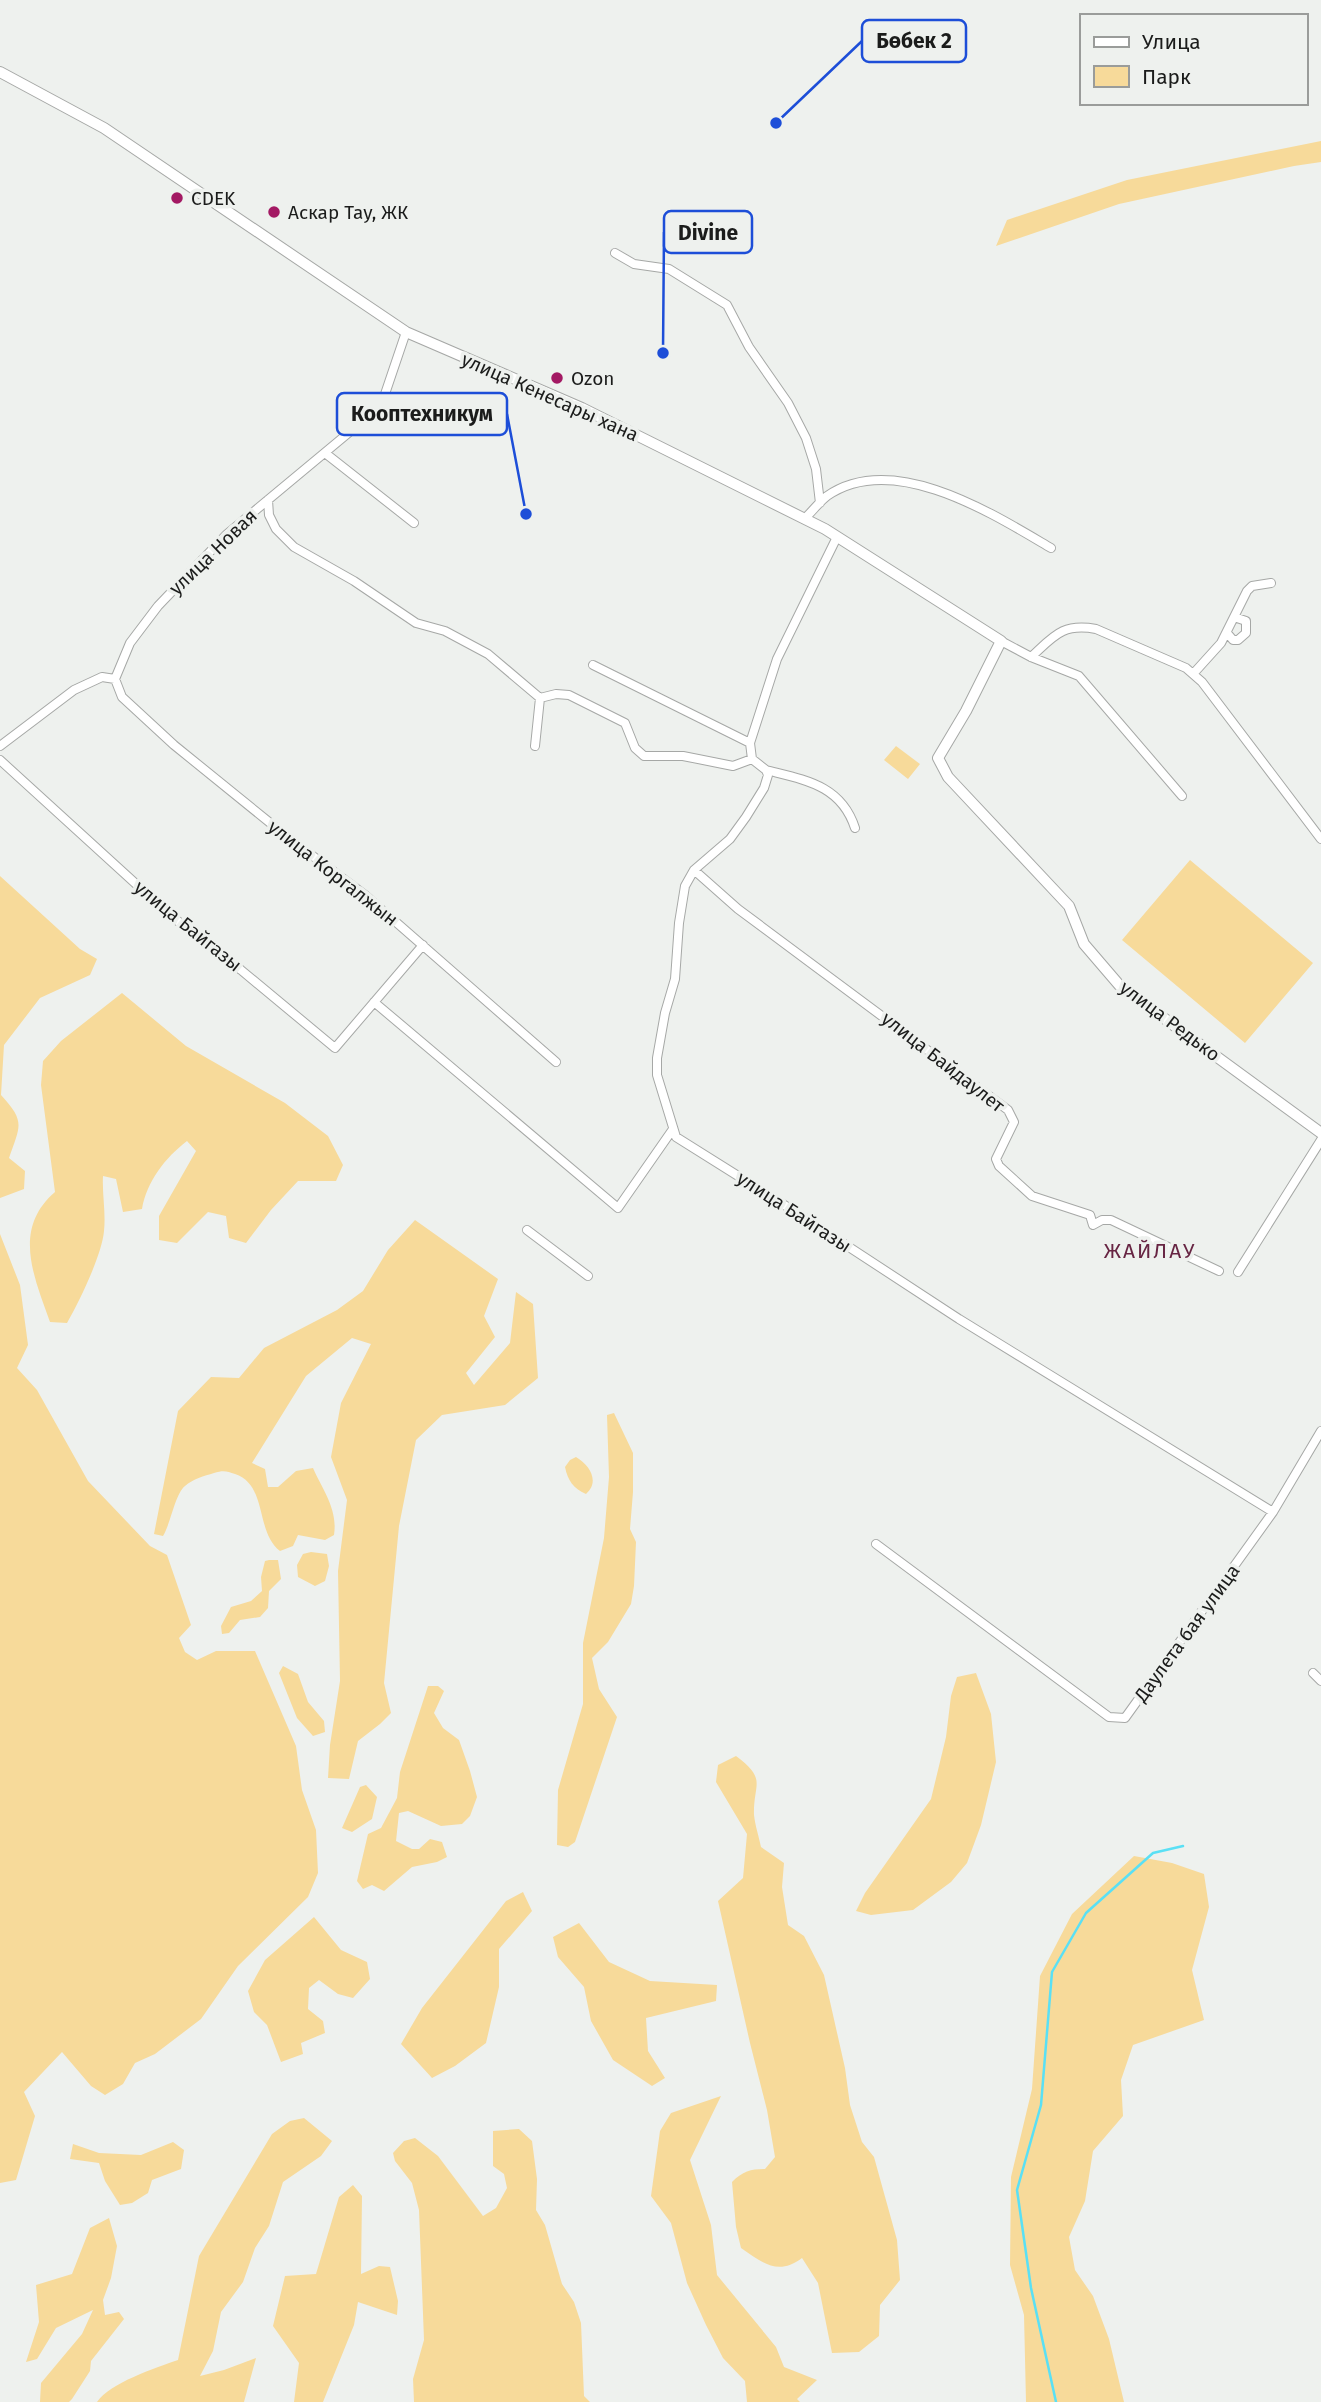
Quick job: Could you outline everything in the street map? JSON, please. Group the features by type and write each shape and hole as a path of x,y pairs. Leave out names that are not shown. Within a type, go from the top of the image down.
{"street":[{"name":"улица Кенесары хана","path":"0,72 104,128 406,332 582,408 804,519 1001,641"},
{"path":"615,253 634,264 669,269 727,305 749,347 788,403 806,438 816,469 820,503"},
{"name":"улица Новая","path":"116,679 131,643 158,606 227,534 358,425 385,394 406,332"},
{"path":"324,453 414,523"},
{"path":"804,519 828,496 858,483 883,480 936,489 979,506 1051,548"},
{"path":"268,500 269,515 276,529 294,547 354,581 416,623 445,631 481,650 540,698 569,695 625,723 635,748 644,756 683,756 733,766 752,759"},
{"path":"837,537 777,659 750,743 752,759 766,770 806,779 829,792 849,811 855,828"},
{"path":"1193,674 1221,643 1247,591 1252,586 1271,583"},
{"path":"1227,633 1233,640 1238,640 1246,633 1246,621 1234,617"},
{"path":"1031,657 1060,631 1081,626 1096,629 1186,668 1202,682 1321,839"},
{"path":"1001,641 1031,657 1079,676 1182,796"},
{"name":"улица Редько","path":"1001,641 939,758 948,777 1069,906 1084,944 1120,986 1321,1133"},
{"path":"593,665 750,743"},
{"path":"0,746 74,690 102,677 116,679"},
{"name":"улица Коргалжын","path":"116,679 122,697 174,745 290,839 365,895 556,1062"},
{"path":"535,746 540,698"},
{"name":"улица Байгазы","path":"0,760 170,915 335,1048 423,946"},
{"path":"374,1002 618,1208 673,1129 657,1075 657,1058 665,1013 675,979 685,886 694,870 730,839 746,817 764,788 768,775 766,770"},
{"name":"улица Байдаулет","path":"694,870 738,909 1009,1110 1014,1122 996,1159 999,1166 1032,1196 1090,1215 1093,1225 1102,1220 1111,1220 1219,1271"},
{"name":"улица Байгазы","path":"673,1129 676,1137 959,1319 1273,1512"},
{"path":"1238,1272 1321,1140"},
{"path":"527,1230 587,1276"},
{"name":"Даулета бая улица","path":"876,1544 1109,1717 1125,1718 1273,1512 1321,1431"},
{"path":"1313,1673 1321,1681"}],"green space":[{"path":"1321,141 1321,162 1119,204 996,246 1007,220 1127,180"},
{"path":"896,746 920,764 908,779 884,760"},
{"path":"1190,860 1313,963 1245,1043 1122,940"},
{"path":"0,876 80,949 97,959 90,975 40,998 4,1045 1,1095 14,1112 18,1125 9,1158 25,1171 24,1189 0,1198"},
{"path":"122,993 186,1046 285,1103 328,1136 343,1165 336,1181 298,1181 246,1243 229,1238 226,1216 208,1212 177,1243 159,1240 159,1216 196,1151 187,1141 158,1171 148,1189 142,1209 123,1212 116,1179 103,1176 104,1231 95,1265 67,1323 50,1322 30,1254 34,1222 42,1206 55,1192 41,1085 43,1061 61,1041"},
{"path":"415,1220 498,1279 484,1316 495,1337 466,1373 474,1385 510,1343 516,1292 533,1304 538,1378 505,1405 442,1415 416,1440 399,1526 384,1683 391,1713 358,1741 349,1779 328,1778 340,1681 338,1571 347,1500 331,1457 341,1403 371,1344 352,1338 306,1376 252,1463 265,1469 268,1487 278,1487 296,1471 313,1468 332,1508 334,1535 325,1540 298,1535 293,1546 280,1551 267,1532 252,1488 235,1474 222,1471 191,1481 185,1486 178,1495 163,1536 154,1534 178,1411 211,1377 239,1378 264,1348 337,1310 363,1291 388,1250"},
{"path":"0,1234 20,1285 28,1345 17,1368 37,1390 88,1481 150,1546 167,1555 191,1625 179,1638 185,1652 197,1660 216,1651 255,1651 296,1746 302,1790 316,1830 318,1873 308,1897 238,1966 201,2019 155,2054 135,2063 123,2084 105,2095 91,2086 62,2052 24,2092 35,2116 16,2180 0,2183"},
{"path":"614,1413 633,1453 630,1529 636,1542 634,1586 631,1604 608,1642 592,1658 599,1689 617,1717 575,1842 568,1847 557,1845 558,1790 583,1704 583,1643 604,1538 609,1477 607,1415"},
{"path":"576,1457 589,1469 593,1479 586,1494 574,1487 566,1472 565,1467"},
{"path":"303,1554 327,1554 329,1566 325,1581 315,1586 298,1577 297,1565"},
{"path":"278,1560 281,1579 269,1591 268,1608 260,1617 240,1620 229,1633 222,1634 221,1626 231,1607 251,1601 262,1591 261,1577 265,1561"},
{"path":"283,1666 298,1674 308,1702 324,1721 325,1732 313,1736 297,1718 279,1673"},
{"path":"976,1673 991,1714 996,1762 981,1825 967,1863 951,1882 913,1910 871,1915 856,1911 865,1893 931,1799 957,1677"},
{"path":"428,1686 438,1686 444,1691 434,1713 443,1728 459,1740 477,1797 470,1816 462,1824 441,1826 408,1811 399,1813 396,1841 412,1849 419,1849 430,1839 442,1842 447,1857 412,1867 384,1891 372,1885 363,1889 357,1881 368,1834 381,1828 397,1798 400,1772"},
{"path":"736,1756 752,1771 757,1782 754,1815 761,1847 784,1863 782,1887 788,1925 804,1936 824,1975 845,2068 850,2105 862,2142 874,2157 897,2240 900,2280 880,2305 879,2336 859,2352 832,2353 818,2283 802,2258 778,2267 764,2263 741,2248 736,2227 732,2182 747,2171 765,2169 775,2157 767,2110 718,1901 743,1878 747,1834 716,1782 718,1765"},
{"path":"366,1785 377,1797 372,1819 352,1832 342,1828 360,1787"},
{"path":"1134,1856 1172,1863 1204,1874 1209,1907 1192,1970 1204,2020 1133,2045 1121,2080 1123,2116 1093,2151 1085,2201 1069,2237 1075,2270 1093,2296 1109,2339 1124,2402 1026,2402 1024,2315 1010,2265 1011,2177 1032,2089 1040,1976 1072,1914"},
{"path":"523,1892 532,1911 499,1949 499,1987 486,2043 455,2066 432,2078 401,2044 422,2008 506,1901"},
{"path":"314,1917 341,1950 367,1962 370,1979 353,1998 338,1994 319,1980 309,1988 308,2009 323,2021 325,2033 301,2043 303,2054 281,2062 267,2025 254,2012 248,1991 265,1960"},
{"path":"579,1923 609,1962 650,1981 717,1985 716,2001 646,2018 648,2051 665,2078 652,2086 613,2060 591,2021 584,1987 558,1957 553,1937"},
{"path":"721,2096 690,2160 711,2225 717,2275 776,2347 784,2367 817,2380 797,2399 800,2402 747,2402 745,2381 723,2358 706,2325 687,2283 671,2223 651,2196 660,2131 671,2113"},
{"path":"304,2118 332,2141 321,2156 283,2182 269,2226 255,2248 243,2282 221,2312 213,2351 200,2376 256,2358 244,2402 97,2402 122,2382 178,2360 199,2256 272,2134 290,2121"},
{"path":"519,2129 532,2141 537,2179 536,2210 545,2225 562,2284 574,2302 581,2323 584,2396 590,2402 414,2402 413,2379 424,2340 419,2210 412,2183 395,2161 393,2153 404,2141 415,2138 438,2156 483,2216 496,2208 507,2188 504,2174 493,2166 493,2131"},
{"path":"173,2142 184,2150 181,2169 152,2180 148,2193 132,2203 120,2205 105,2181 99,2163 70,2159 73,2144 99,2153 141,2155"},
{"path":"353,2185 362,2196 361,2274 379,2266 390,2267 398,2301 397,2315 358,2302 354,2325 323,2402 294,2402 299,2363 273,2326 285,2276 316,2274 339,2197"},
{"path":"109,2218 117,2246 111,2278 103,2300 105,2315 119,2312 124,2319 91,2361 90,2371 69,2402 40,2402 41,2383 82,2334 93,2310 56,2328 37,2359 26,2362 39,2322 36,2285 72,2274 90,2228"}],"waterway":[{"path":"1056,2402 1031,2288 1017,2190 1041,2105 1052,1972 1086,1913 1153,1853 1183,1846"}],"place":[{"name":"Бөбек 2","path":"776,123"},
{"name":"CDEK","path":"177,198"},
{"name":"Аскар Тау, ЖК","path":"274,212"},
{"name":"Divine","path":"663,353"},
{"name":"Ozon","path":"557,378"},
{"name":"Кооптехникум","path":"526,514"}],"district":[{"name":"ЖАЙЛАУ","path":"1150,1251"}]}
